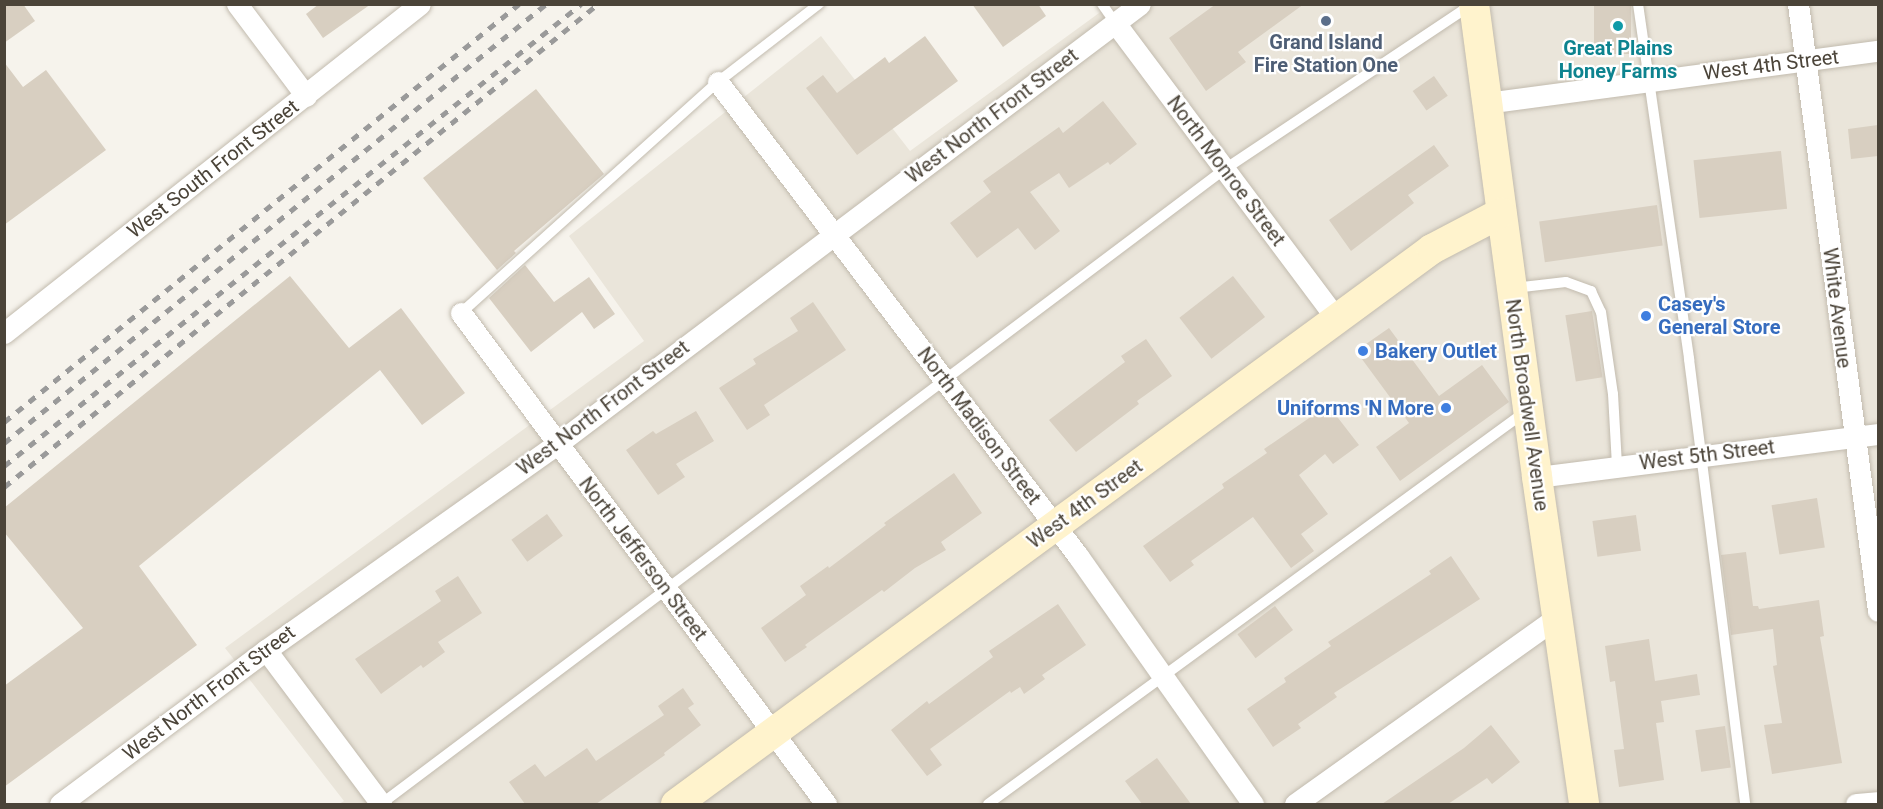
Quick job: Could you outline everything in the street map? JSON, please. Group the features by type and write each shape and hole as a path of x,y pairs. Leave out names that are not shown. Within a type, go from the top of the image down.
{"main road":[{"name":"North Broadwell Avenue","path":"1472,4 1556,618 1584,804"},
{"name":"West 4th Street","path":"676,804 1432,249 1501,213"}],"street":[{"path":"237,4 306,96"},
{"name":"West South Front Street","path":"4,333 420,4"},
{"name":"West North Front Street","path":"60,804 266,650 557,444 1140,4"},
{"name":"White Avenue","path":"1798,4 1878,611"},
{"name":"North Monroe Street","path":"1116,24 1336,319"},
{"name":"West 4th Street","path":"1486,103 1878,51"},
{"name":"North Madison Street","path":"718,82 1055,526 1161,678 1253,804"},
{"name":"North Jefferson Street","path":"462,313 826,804"},
{"name":"West 5th Street","path":"1537,477 1878,434"},
{"path":"1295,804 1556,618"},
{"path":"266,650 381,804"},
{"path":"1856,804 1878,802"}],"lane":[{"path":"462,313 718,82 819,4"},
{"path":"1102,4 1116,24"},
{"path":"381,804 945,382 1225,169 1472,4"},
{"path":"1638,4 1689,359 1744,804"},
{"path":"1511,289 1566,282 1591,291 1601,312 1611,382 1617,466"},
{"path":"988,804 1527,410"}],"shaded area":[{"path":"1110,5 1878,5 1878,804 339,804 344,801 225,648 644,341 569,236 821,36 910,151"}],"building":[{"path":"4,4 23,4 35,21 4,43"},
{"path":"319,4 371,4 323,38 306,14"},
{"path":"972,4 1038,4 1046,16 1003,47"},
{"path":"1216,4 1304,4 1238,52 1246,62 1206,91 1169,38"},
{"name":"Great Plains Honey Farms","path":"1594,4 1631,4 1631,54 1594,54"},
{"path":"925,36 958,81 857,155 806,88 823,75 837,93 885,57 889,63"},
{"path":"4,62 23,87 46,70 106,150 4,225"},
{"path":"1434,76 1448,96 1426,111 1413,91"},
{"path":"536,89 604,174 514,251 516,253 497,270 423,178"},
{"path":"1103,101 1137,144 1110,165 1108,162 1069,188 1059,173 1030,192 1060,231 1035,250 1018,228 977,258 950,223 991,192 983,181 1059,127 1063,133"},
{"path":"1878,125 1878,156 1851,159 1848,129"},
{"path":"1434,145 1449,166 1408,195 1414,203 1351,251 1329,220"},
{"path":"1781,151 1787,209 1700,218 1693,160"},
{"path":"1657,205 1663,246 1545,262 1539,222"},
{"path":"525,265 554,302 589,277 615,314 594,329 582,312 531,352 489,298"},
{"path":"290,276 349,348 401,308 465,393 422,425 380,370 139,566 197,645 4,787 4,686 83,628 4,532 4,508"},
{"path":"1233,276 1265,317 1211,359 1179,318"},
{"path":"813,302 846,350 764,405 770,415 747,430 719,388 756,364 753,359 798,331 790,318"},
{"path":"1592,311 1602,377 1576,381 1565,315"},
{"path":"1389,328 1439,396 1482,365 1509,402 1400,481 1376,447 1409,423 1356,351"},
{"path":"1146,339 1172,376 1137,401 1139,404 1076,452 1049,420 1125,362 1121,356"},
{"path":"1328,405 1359,445 1333,464 1325,454 1299,475 1328,514 1301,534 1314,551 1291,568 1253,517 1191,561 1194,565 1170,582 1143,546 1224,488 1222,484 1267,453 1264,449"},
{"path":"696,411 714,441 676,464 685,477 658,495 626,450 653,431 656,434"},
{"path":"954,473 982,513 941,542 946,550 915,568 884,592 882,590 785,662 761,628 806,595 800,586 828,566 829,568 886,525 884,523"},
{"path":"1817,498 1825,547 1779,555 1772,505"},
{"path":"547,514 563,536 527,562 511,540"},
{"path":"1636,515 1641,551 1597,557 1592,521"},
{"path":"1746,552 1753,606 1758,606 1759,609 1819,600 1824,636 1820,637 1842,763 1772,774 1764,725 1782,723 1773,666 1777,665 1773,629 1731,635 1721,555"},
{"path":"1451,556 1480,599 1334,693 1337,697 1298,724 1301,728 1273,747 1247,709 1286,682 1284,678 1331,646 1328,642 1431,574 1429,571"},
{"path":"458,576 482,613 438,642 445,652 423,668 421,665 381,694 355,659 441,601 435,591"},
{"path":"1058,604 1086,645 1042,675 1045,679 1024,694 1020,687 1011,693 1010,691 930,749 942,765 927,776 891,730 927,701 929,704 993,657 989,651"},
{"path":"1275,606 1293,630 1256,658 1237,634"},
{"path":"1649,639 1655,681 1697,674 1700,695 1661,701 1664,722 1656,723 1664,780 1619,787 1614,750 1624,749 1615,681 1610,682 1605,646"},
{"path":"683,688 694,704 688,708 701,725 664,753 665,755 596,804 525,804 509,782 535,764 545,777 587,748 596,761 664,715 658,706"},
{"path":"1491,725 1520,762 1492,784 1487,778 1448,804 1382,804 1464,748"},
{"path":"1725,726 1731,768 1701,772 1695,730"},
{"path":"1157,758 1191,804 1142,804 1125,781"}],"railway":[{"path":"4,422 519,4"},
{"path":"4,443 546,4"},
{"path":"4,466 581,4"},
{"path":"4,487 598,4"}],"place":[{"name":"Grand Island Fire Station One","path":"1326,21"},
{"name":"Great Plains Honey Farms","path":"1618,26"},
{"name":"Casey's General Store","path":"1646,316"},
{"name":"Bakery Outlet","path":"1363,351"},
{"name":"Uniforms 'N More","path":"1446,408"}]}
